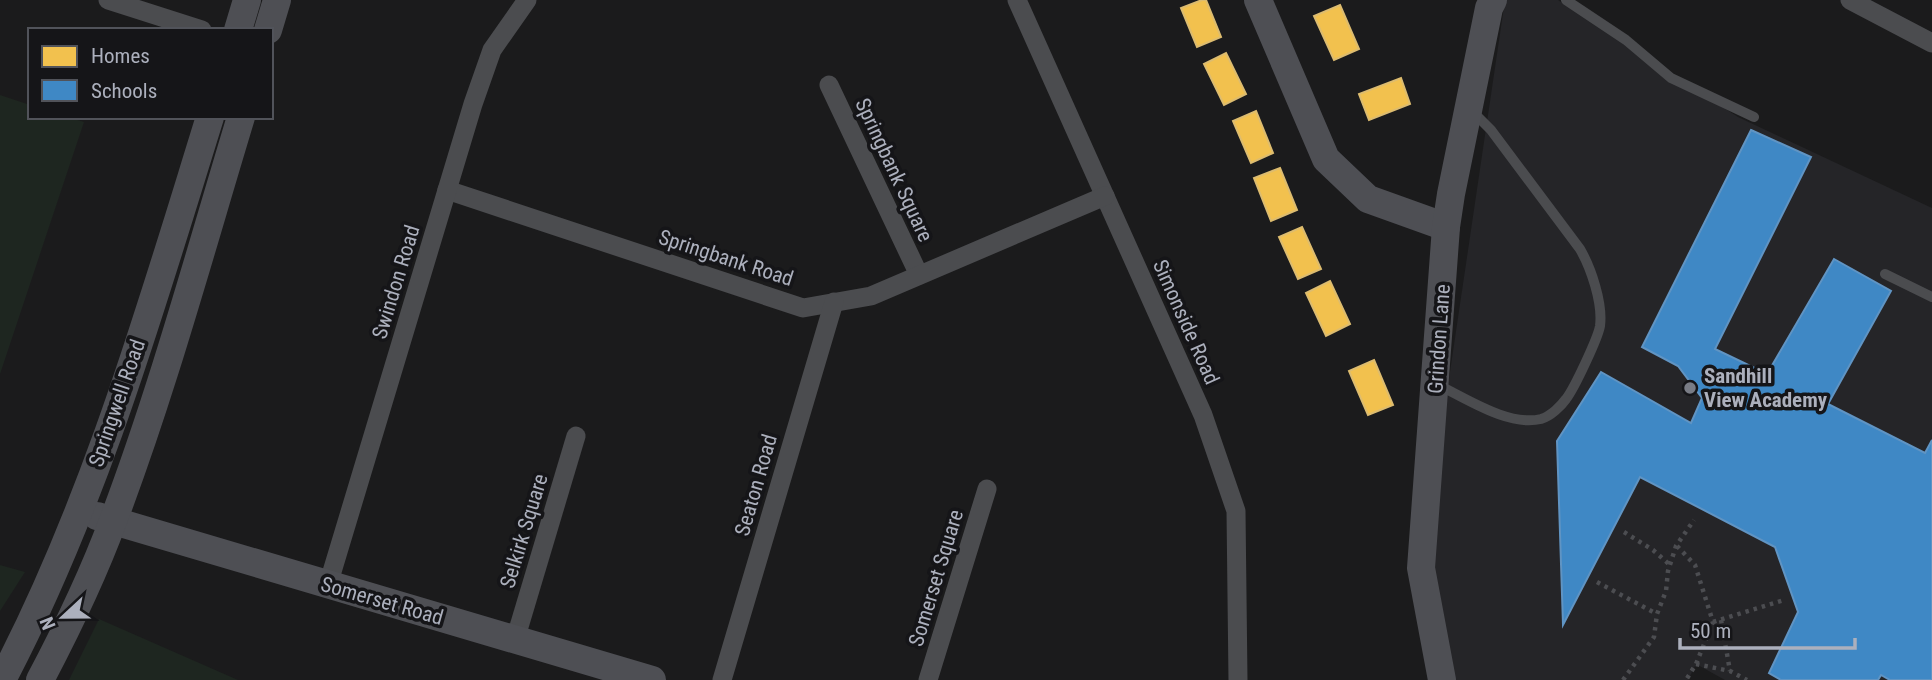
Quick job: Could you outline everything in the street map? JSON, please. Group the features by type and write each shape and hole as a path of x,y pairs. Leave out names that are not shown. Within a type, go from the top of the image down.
{"street":[{"path":"108,0 196,28"},
{"path":"239,28 247,0"},
{"path":"269,28 277,0"},
{"name":"Swindon Road","path":"328,585 492,50 527,0"},
{"name":"Simonside Road","path":"1017,0 1203,415 1236,511 1238,680"},
{"path":"1258,0 1326,159 1368,199 1446,227"},
{"name":"Grindon Lane","path":"1442,680 1421,568 1446,227 1468,107 1493,0"},
{"path":"1850,0 1932,43"},
{"name":"Springbank Square","path":"829,85 919,275"},
{"name":"Springwell Road","path":"2,680 68,540 123,389 209,119"},
{"name":"Springwell Road","path":"40,680 113,522 154,403 241,119"},
{"name":"Springbank Road","path":"447,190 803,308 871,296 1105,196"},
{"name":"Seaton Road","path":"722,680 834,302"},
{"name":"Selkirk Square","path":"515,640 576,436"},
{"name":"Somerset Square","path":"928,680 987,489"},
{"name":"Somerset Road","path":"79,509 113,522 652,680"}],"lane":[{"path":"1566,0 1626,40 1671,78 1754,117"},
{"path":"1436,384 1508,418 1542,419 1568,398 1600,326 1595,287 1588,263 1580,249 1491,130 1468,107"},
{"path":"1885,274 1932,297"}],"path":[{"path":"1623,680 1654,637 1657,614 1666,591 1676,546 1693,520"},
{"path":"1624,532 1653,550 1670,565"},
{"path":"1676,546 1695,565 1713,622 1696,664 1686,680"},
{"path":"1597,582 1657,614"},
{"path":"1713,622 1784,600"},
{"path":"1721,620 1730,671"},
{"path":"1696,664 1730,671 1746,680"}],"shaded area":[{"name":"Sandhill View Academy","path":"1505,0 1558,0 1738,117 1932,208 1932,680 1725,680 1696,664 1688,680 1444,680 1421,568"},
{"path":"0,95 28,104 28,119 74,119 84,122 0,374"},
{"path":"0,565 25,572 0,611"},
{"path":"99,619 238,680 69,680"}],"building: Homes":[{"path":"1206,0 1221,37 1197,47 1181,8"},
{"path":"1340,5 1359,49 1334,60 1314,16"},
{"path":"1226,53 1246,94 1224,105 1204,64"},
{"path":"1401,78 1410,104 1369,120 1359,94"},
{"path":"1256,111 1273,153 1251,163 1233,121"},
{"path":"1280,168 1297,210 1271,221 1254,178"},
{"path":"1302,227 1321,269 1298,279 1279,237"},
{"path":"1330,281 1350,324 1326,336 1306,293"},
{"path":"1374,360 1393,405 1368,415 1349,371"}],"building: Schools":[{"name":"Sandhill View Academy","path":"1751,130 1811,157 1715,349 1767,374 1834,259 1891,291 1828,404 1925,453 1932,440 1932,680 1890,680 1881,675 1878,680 1781,680 1769,673 1798,612 1775,547 1640,477 1563,625 1557,441 1601,372 1691,423 1702,398 1678,366 1642,347"}],"place":[{"name":"Sandhill View Academy","path":"1690,388"}]}
